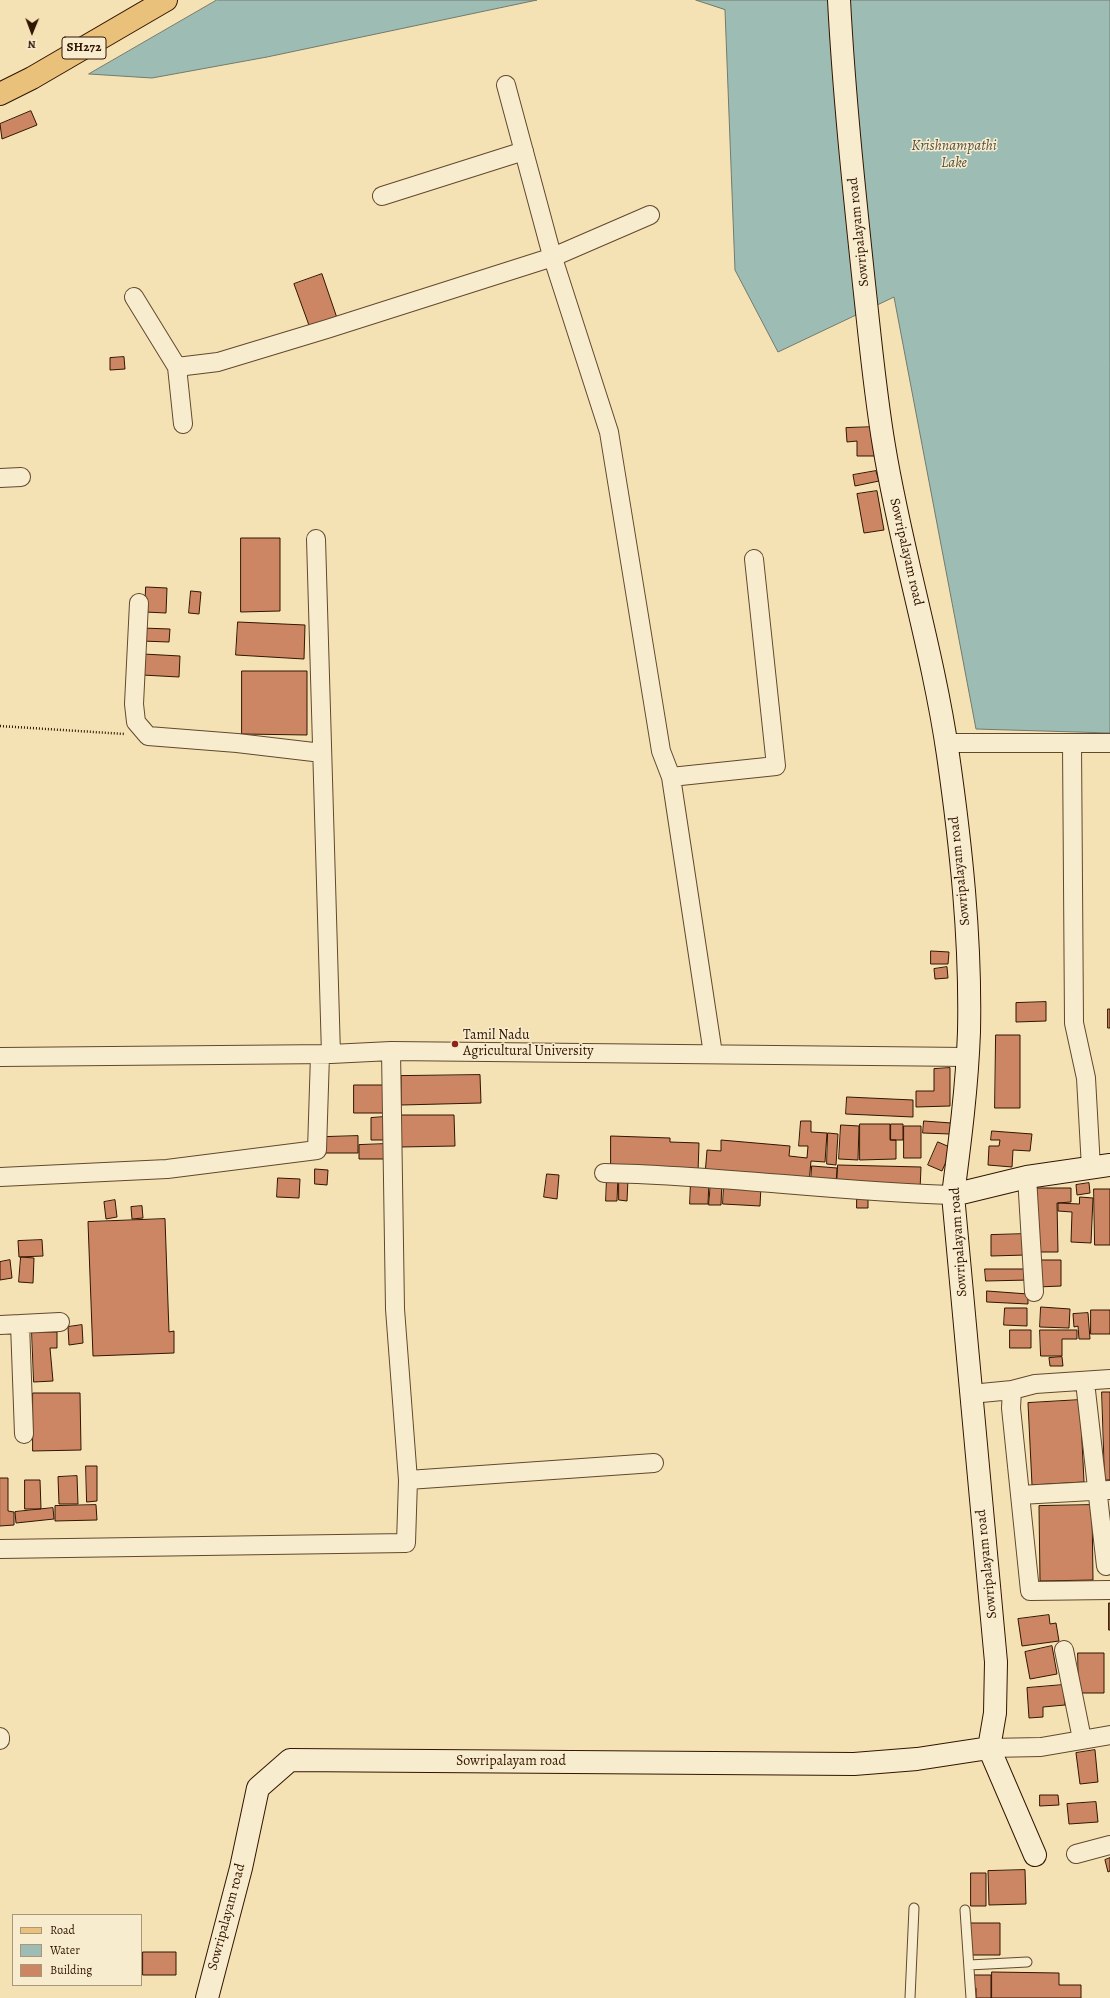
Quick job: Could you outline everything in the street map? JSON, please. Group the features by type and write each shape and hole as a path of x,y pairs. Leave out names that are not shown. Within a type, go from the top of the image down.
{"main road":[{"name":"SH272","path":"0,94 32,78 166,0"}],"street":[{"name":"Sowripalayam road","path":"207,1998 241,1868 258,1788 290,1760 854,1764 917,1759 989,1748 995,1713 996,1662 953,1195 963,1119 967,1057 968,970 964,879 945,743 924,633 899,530 883,443 850,158 839,0"},
{"path":"506,85 553,257 609,432 661,751 671,777 713,1054"},
{"path":"382,196 524,151"},
{"path":"177,367 226,360 553,257 650,215"},
{"path":"134,297 177,367 183,424"},
{"path":"0,478 21,477"},
{"path":"0,1177 167,1168 317,1150 325,1054 322,753 316,539"},
{"path":"671,777 776,766 754,559"},
{"path":"139,603 134,704 136,722 148,736 237,743 322,753"},
{"path":"945,743 1110,743"},
{"path":"604,1174 662,1175 909,1194 953,1195 1026,1177 1101,1167 1086,1078 1074,1024 1072,743"},
{"path":"0,1057 325,1054 391,1051 967,1057"},
{"path":"0,1549 406,1544 408,1480 395,1309 391,1051"},
{"path":"1026,1177 1034,1292"},
{"path":"0,1325 60,1322"},
{"path":"20,1324 24,1434"},
{"path":"971,1394 1012,1390 1035,1384 1085,1382 1110,1379"},
{"path":"1085,1382 1103,1491 1106,1566"},
{"path":"1012,1390 1011,1408 1030,1591 1110,1590"},
{"path":"408,1480 654,1463"},
{"path":"1020,1494 1103,1491"},
{"path":"1064,1650 1082,1739"},
{"path":"1035,1855 989,1748 1041,1747 1110,1735"},
{"path":"1076,1854 1110,1845"}],"lane":[{"path":"910,1998 914,1908"},
{"path":"965,1910 971,1998"},
{"path":"969,1965 1027,1962"}],"path":[{"path":"0,726 148,736"}],"water":[{"path":"217,0 537,0 267,57 152,78 89,74"},
{"name":"Krishnampathi Lake","path":"696,0 1110,0 1110,733 976,729 894,297 778,352 735,270 725,10"}],"building":[{"path":"31,111 37,125 2,139 0,124"},
{"path":"322,274 337,318 310,328 294,284"},
{"path":"124,357 125,369 110,370 110,358"},
{"path":"876,427 877,456 857,456 857,441 847,442 846,428"},
{"path":"876,471 879,481 855,486 853,475"},
{"path":"877,491 884,530 864,533 857,494"},
{"path":"241,538 280,538 280,611 241,612"},
{"path":"146,587 167,588 166,613 145,612"},
{"path":"191,591 201,592 199,614 189,613"},
{"path":"238,622 305,625 304,659 236,655"},
{"path":"142,628 170,629 169,642 141,641"},
{"path":"143,654 180,656 179,677 142,675"},
{"path":"242,671 307,671 307,735 242,734"},
{"path":"931,951 949,952 948,964 931,964"},
{"path":"947,967 948,978 935,979 934,969"},
{"path":"1046,1002 1046,1021 1016,1022 1016,1003"},
{"path":"1108,1009 1110,1009 1110,1028 1108,1028"},
{"path":"996,1035 1020,1035 1020,1108 995,1108"},
{"path":"950,1068 950,1106 916,1107 916,1091 934,1091 934,1069"},
{"path":"480,1075 481,1103 401,1105 401,1076"},
{"path":"354,1085 385,1085 385,1113 354,1113"},
{"path":"847,1097 913,1100 913,1117 846,1114"},
{"path":"401,1115 454,1115 455,1146 401,1147"},
{"path":"384,1117 385,1140 371,1140 371,1118"},
{"path":"801,1121 811,1121 811,1132 827,1133 825,1162 811,1161 809,1183 705,1175 707,1150 721,1151 721,1140 790,1146 789,1156 807,1158 808,1146 799,1146"},
{"path":"924,1121 951,1123 950,1134 923,1133"},
{"path":"860,1124 890,1124 890,1140 896,1140 896,1159 860,1160"},
{"path":"891,1124 903,1124 903,1140 891,1140"},
{"path":"841,1125 859,1126 858,1160 839,1159"},
{"path":"904,1126 921,1126 921,1158 904,1158"},
{"path":"992,1131 1032,1134 1030,1151 1013,1150 1012,1167 988,1165 989,1146 999,1146 1000,1140 991,1140"},
{"path":"828,1133 838,1134 836,1165 827,1164"},
{"path":"358,1136 358,1153 325,1153 325,1137"},
{"path":"611,1136 670,1138 670,1142 699,1143 698,1172 611,1170"},
{"path":"938,1142 952,1148 942,1171 928,1165"},
{"path":"386,1144 386,1159 359,1159 359,1145"},
{"path":"838,1165 921,1167 920,1190 837,1187"},
{"path":"812,1166 837,1168 836,1186 811,1184"},
{"path":"315,1169 328,1170 327,1185 315,1184"},
{"path":"547,1174 559,1175 557,1199 544,1197"},
{"path":"607,1177 618,1177 617,1201 606,1201"},
{"path":"278,1178 300,1179 299,1198 277,1197"},
{"path":"619,1179 628,1179 627,1201 619,1200"},
{"path":"691,1181 709,1181 708,1204 690,1204"},
{"path":"711,1181 722,1181 721,1205 709,1205"},
{"path":"1089,1183 1090,1193 1077,1195 1076,1185"},
{"path":"724,1185 761,1186 760,1206 723,1204"},
{"path":"1035,1188 1071,1188 1071,1202 1057,1203 1058,1252 1036,1252"},
{"path":"1094,1189 1110,1189 1110,1245 1095,1245"},
{"path":"857,1196 868,1196 868,1208 857,1208"},
{"path":"1080,1197 1093,1198 1091,1243 1071,1242 1072,1212 1058,1211 1058,1203 1079,1204"},
{"path":"115,1200 117,1217 106,1219 104,1202"},
{"path":"142,1206 143,1218 132,1219 131,1207"},
{"path":"165,1219 169,1332 174,1331 174,1353 93,1356 88,1222"},
{"path":"1026,1234 1026,1255 991,1256 991,1235"},
{"path":"42,1240 43,1256 19,1257 18,1241"},
{"path":"21,1257 34,1258 33,1283 19,1282"},
{"path":"10,1260 12,1278 0,1280 0,1262"},
{"path":"1036,1260 1061,1260 1061,1286 1037,1287"},
{"path":"985,1269 1029,1269 1029,1280 986,1281"},
{"path":"987,1291 1028,1294 1028,1304 987,1302"},
{"path":"1041,1307 1070,1309 1069,1328 1040,1327"},
{"path":"1005,1308 1027,1308 1027,1326 1004,1325"},
{"path":"1091,1310 1110,1310 1110,1334 1091,1334"},
{"path":"1088,1313 1090,1339 1079,1339 1078,1326 1074,1327 1073,1314"},
{"path":"82,1325 83,1343 69,1345 68,1327"},
{"path":"1010,1330 1031,1330 1031,1348 1010,1348"},
{"path":"1040,1330 1077,1330 1077,1339 1062,1339 1062,1356 1041,1356"},
{"path":"32,1332 57,1332 57,1348 50,1348 53,1381 34,1382"},
{"path":"1062,1357 1063,1366 1050,1366 1049,1358"},
{"path":"1102,1392 1110,1392 1110,1480 1105,1480"},
{"path":"33,1393 80,1393 81,1450 33,1451"},
{"path":"1080,1400 1084,1482 1032,1485 1028,1403"},
{"path":"86,1466 97,1466 97,1501 87,1502"},
{"path":"77,1476 78,1504 59,1504 58,1477"},
{"path":"0,1478 8,1478 8,1511 14,1512 14,1525 0,1526"},
{"path":"25,1480 40,1480 41,1509 25,1509"},
{"path":"96,1505 97,1520 55,1521 55,1506"},
{"path":"1092,1505 1093,1580 1040,1581 1039,1506"},
{"path":"53,1508 54,1519 16,1523 15,1512"},
{"path":"1110,1603 1110,1630 1109,1630"},
{"path":"1049,1615 1050,1624 1056,1623 1059,1641 1022,1646 1018,1619"},
{"path":"1052,1646 1057,1674 1030,1679 1025,1652"},
{"path":"1078,1653 1104,1653 1104,1693 1079,1693"},
{"path":"1063,1685 1065,1705 1043,1707 1043,1717 1029,1718 1027,1688"},
{"path":"1095,1750 1098,1782 1080,1784 1076,1753"},
{"path":"1040,1795 1058,1795 1059,1805 1040,1806"},
{"path":"1096,1802 1098,1822 1069,1824 1067,1804"},
{"path":"1110,1858 1110,1871 1108,1872 1105,1860"},
{"path":"1025,1870 1026,1904 989,1905 988,1871"},
{"path":"971,1873 986,1873 986,1906 971,1906"},
{"path":"970,1923 1000,1923 1000,1955 970,1955"},
{"path":"143,1952 176,1952 176,1975 143,1975"},
{"path":"992,1972 1059,1973 1059,1985 1081,1985 1081,1998 992,1998"},
{"path":"971,1975 991,1975 991,1998 976,1998 976,1988 971,1989"}],"place":[{"name":"Tamil Nadu Agricultural University","path":"455,1044"}]}
